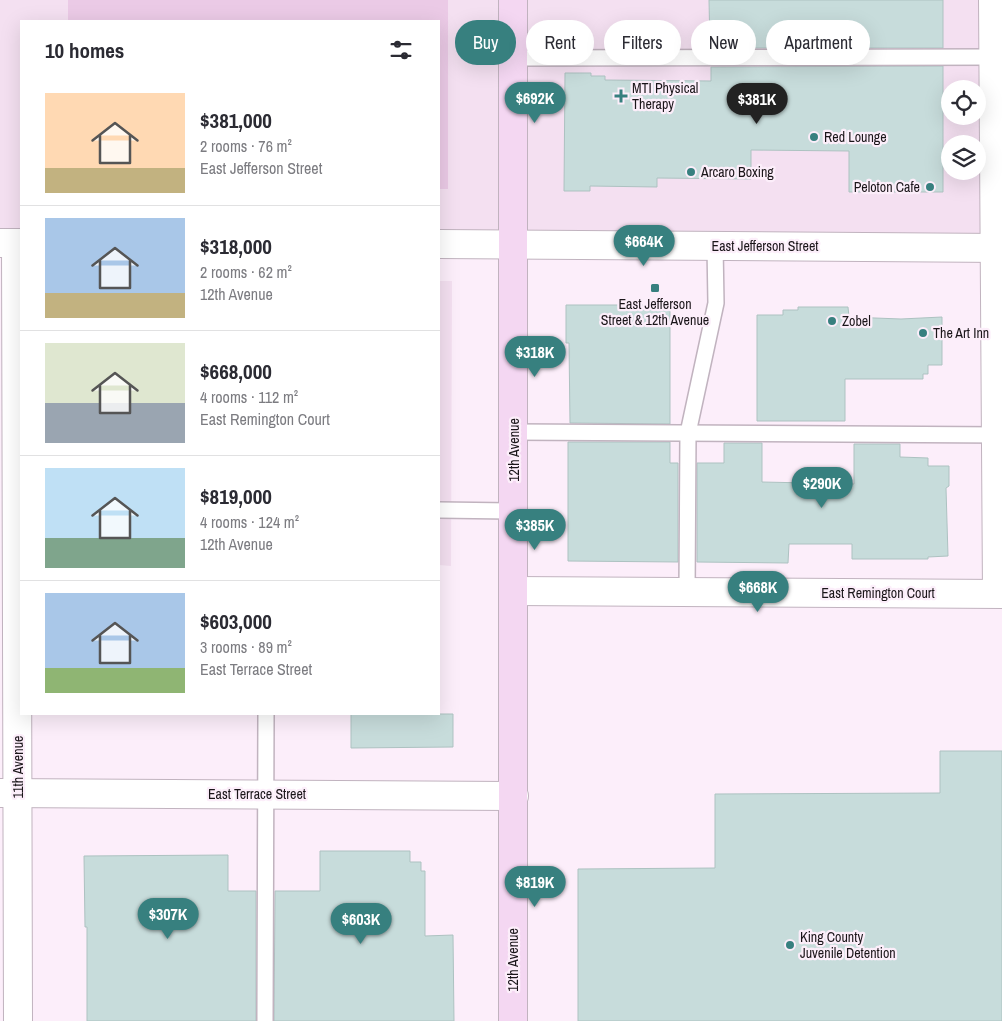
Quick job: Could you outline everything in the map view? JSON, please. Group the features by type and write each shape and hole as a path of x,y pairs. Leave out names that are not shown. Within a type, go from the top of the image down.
{"main road":[{"name":"12th Avenue","path":"513,0 513,20"},
{"name":"12th Avenue","path":"513,65 513,1021"}],"street":[{"path":"993,0 998,248 1000,594"},
{"name":"11th Avenue","path":"12,243 9,793 18,1021"},
{"name":"East Jefferson Street","path":"440,244 998,248"},
{"name":"East Remington Court","path":"514,591 1000,594"},
{"name":"East Terrace Street","path":"9,793 514,796"}],"lane":[{"path":"516,58 994,57"},
{"path":"687,592 688,434 716,302 715,246"},
{"path":"514,432 999,435"},
{"path":"440,510 514,511"},
{"path":"265,1021 266,715"}],"shaded area":[{"path":"0,0 1002,0 1002,248 440,244 440,20 20,20 20,243 0,243"},
{"path":"68,0 448,0 448,189 440,189 440,20 68,20"},
{"path":"440,281 452,281 451,566 440,565"}],"building":[{"path":"709,0 943,0 943,48 870,48 870,20 766,20 766,48 756,48 756,20 709,20"},
{"path":"943,66 943,80 941,80 941,125 943,125 943,135 941,135 941,180 943,180 943,192 849,192 849,151 751,150 751,179 657,178 657,187 590,186 590,191 564,191 565,73 591,73 591,76 605,76 605,80 711,81 711,67"},
{"path":"566,305 670,305 670,424 570,423 569,343 566,343"},
{"path":"798,307 848,307 849,317 901,319 942,317 942,365 928,365 928,374 923,374 923,379 845,379 845,421 757,421 757,315 783,315 783,310 798,310"},
{"path":"568,442 670,442 670,463 678,463 678,562 568,561"},
{"path":"724,443 762,443 762,482 854,484 854,444 900,444 900,457 928,458 928,466 949,466 949,486 946,488 948,556 928,557 928,559 852,559 852,544 789,544 788,563 697,562 697,463 724,463"},
{"path":"453,714 453,747 351,748 351,715"},
{"name":"King County Juvenile Detention","path":"940,751 1002,751 1002,1021 578,1021 578,869 715,868 715,794 940,793"},
{"path":"320,851 410,851 410,862 421,862 421,871 425,871 425,936 453,935 454,1021 274,1021 275,891 320,891"},
{"path":"228,855 228,891 256,891 256,1021 87,1021 87,927 85,927 84,856"}],"place":[{"name":"MTI Physical Therapy","path":"621,96"},
{"name":"Red Lounge","path":"814,137"},
{"name":"Arcaro Boxing","path":"691,172"},
{"name":"Peloton Cafe","path":"930,187"},
{"name":"East Jefferson Street & 12th Avenue","path":"655,288"},
{"name":"Zobel","path":"832,321"},
{"name":"The Art Inn","path":"923,333"},
{"name":"King County Juvenile Detention","path":"790,945"}]}
